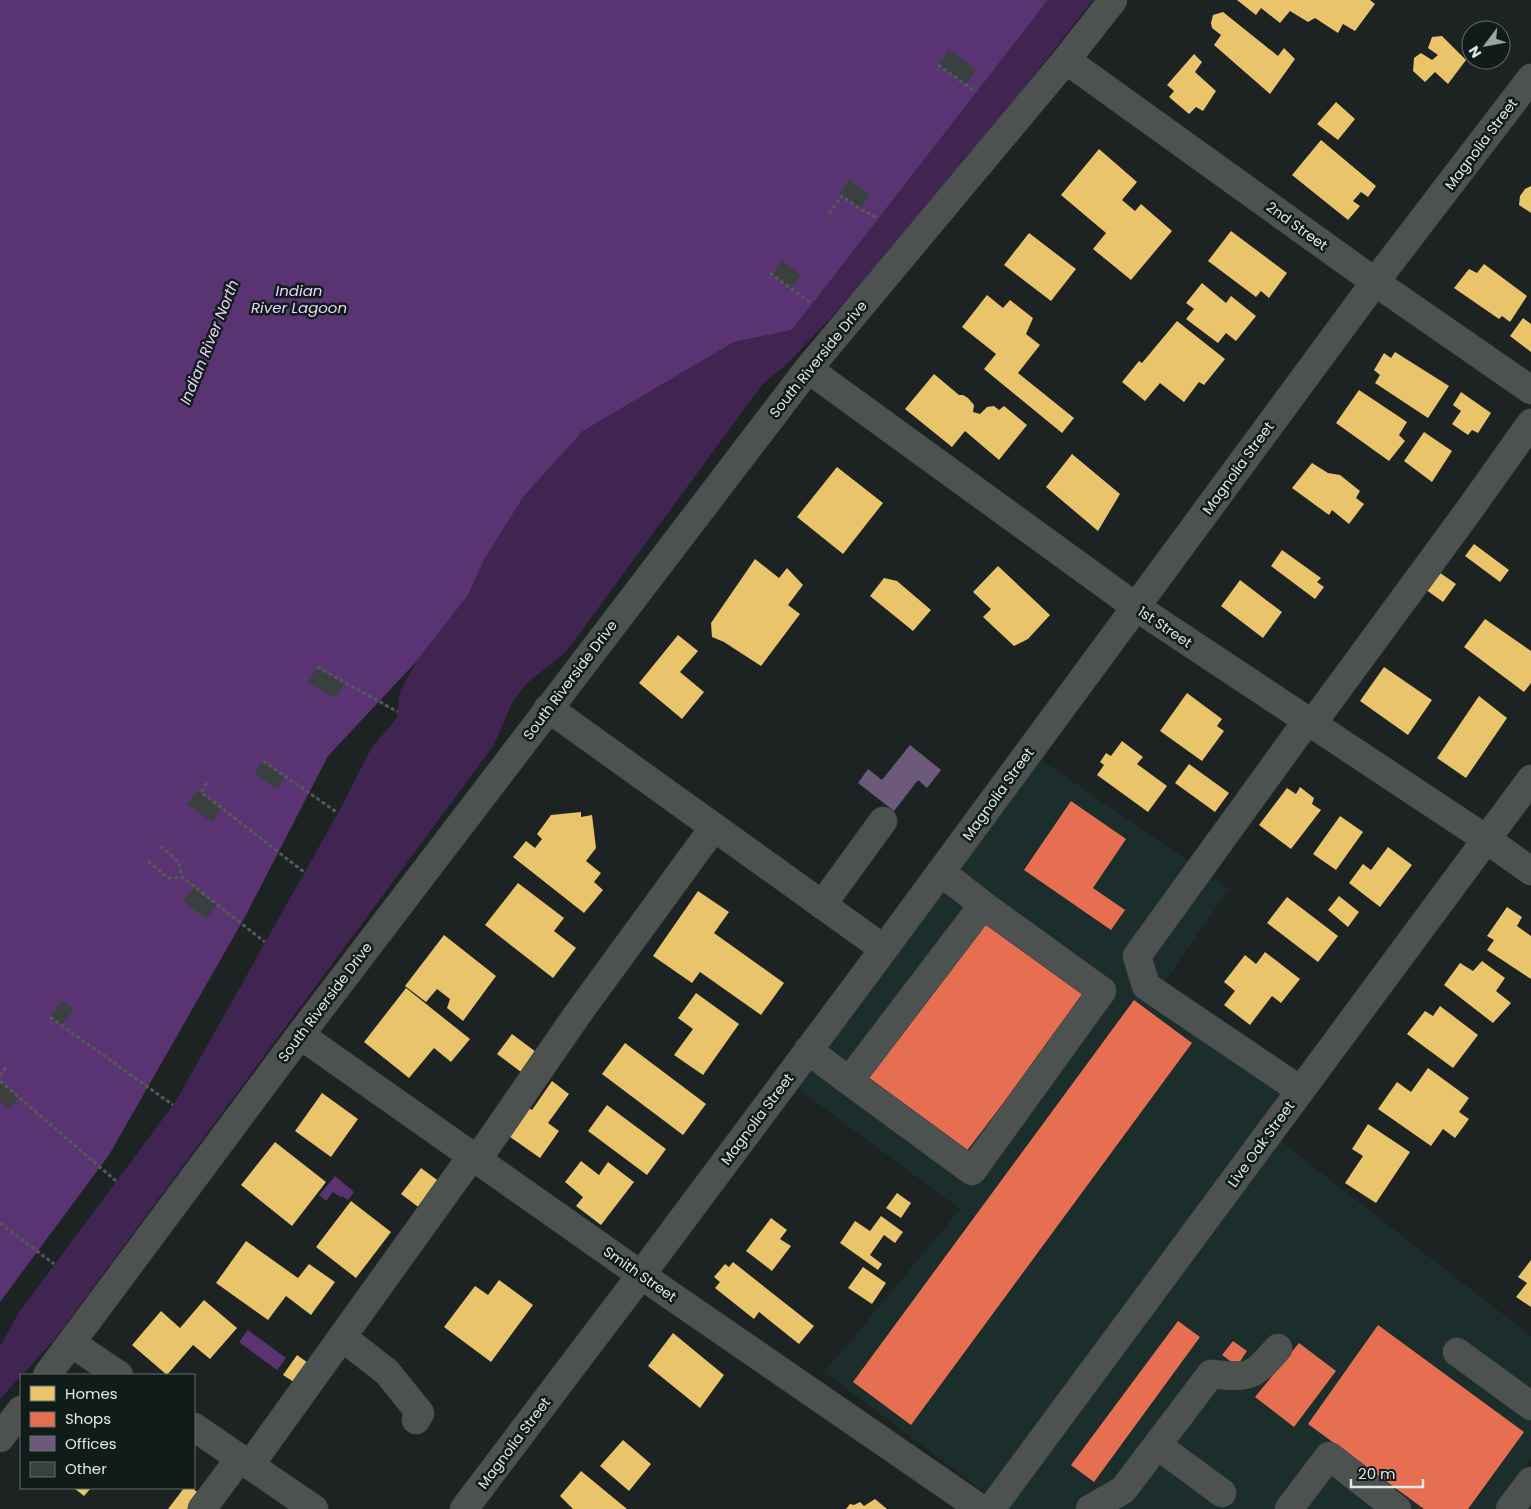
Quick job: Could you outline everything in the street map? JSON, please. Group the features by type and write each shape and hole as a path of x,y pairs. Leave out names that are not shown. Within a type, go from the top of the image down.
{"street":[{"name":"South Riverside Drive","path":"48,1374 300,1035 808,369 1066,60 1113,0"},
{"name":"2nd Street","path":"1066,60 1375,282 1531,390"},
{"name":"Magnolia Street","path":"464,1509 884,949 1375,282 1531,78"},
{"name":"1st Street","path":"808,369 1136,607 1486,839 1531,871"},
{"path":"1300,1090 1146,986 1137,956 1467,514 1531,423"},
{"path":"548,708 884,949"},
{"name":"Live Oak Street","path":"991,1509 1531,779"},
{"path":"822,905 883,821"},
{"path":"202,1509 245,1462 342,1336 474,1158 714,827"},
{"path":"808,1050 972,1171 1102,991 941,872"},
{"path":"849,1082 984,904"},
{"name":"Smith Street","path":"300,1035 641,1275 981,1509"},
{"path":"342,1336 386,1372 420,1413 416,1420"},
{"path":"71,1343 118,1374"},
{"path":"1090,1509 1122,1490 1211,1374 1242,1377 1261,1368 1278,1348"},
{"path":"1457,1352 1531,1406"},
{"path":"0,1438 20,1411"},
{"path":"195,1428 314,1509"},
{"path":"1157,1444 1222,1494"},
{"path":"1289,1509 1329,1456 1397,1509"},
{"path":"1510,1509 1531,1481"}],"path":[{"path":"938,65 976,92"},
{"path":"829,214 842,196 860,209 878,218"},
{"path":"770,273 812,304"},
{"path":"317,667 398,712"},
{"path":"263,761 338,813"},
{"path":"207,782 201,792 304,872"},
{"path":"160,846 179,862 182,877 265,942"},
{"path":"148,861 168,878 182,877"},
{"path":"50,1016 172,1106"},
{"path":"0,1076 6,1067"},
{"path":"0,1081 116,1181"},
{"path":"0,1224 54,1264"}],"shaded area":[{"path":"1048,0 1093,0 916,227 788,363 762,385 566,652 526,684 512,703 494,745 55,1339 23,1374 20,1374 20,1377 0,1399 0,1346 20,1311 176,1101 338,813 372,747 397,718 400,691 417,660 468,595 484,560 524,496 583,431 734,342 792,330"},
{"path":"1040,759 1229,889 1162,986 1293,1079 986,1494 825,1372 960,1209 797,1088"},
{"path":"1279,1140 1531,1336 1531,1459 1494,1509 1007,1509"}],"water":[{"name":"Indian River Lagoon","path":"0,0 1048,0 792,330 734,342 583,431 524,496 484,560 468,595 415,663 328,756 246,915 109,1155 0,1302"},
{"path":"335,1176 354,1192 348,1200 333,1192 326,1201 319,1195"},
{"path":"248,1330 286,1358 277,1370 239,1342"}],"building: Homes":[{"path":"1237,0 1370,0 1375,4 1355,31 1343,24 1338,33 1315,18 1308,22 1290,11 1280,23 1261,8 1256,15"},
{"path":"1223,12 1278,56 1284,48 1295,59 1270,94 1214,45 1221,35 1212,28 1213,15"},
{"path":"1442,36 1461,55 1461,67 1448,84 1435,72 1425,82 1413,71 1414,58 1421,53 1432,60 1438,55 1428,48 1432,37"},
{"path":"1194,54 1202,62 1195,72 1216,91 1203,111 1196,107 1189,114 1169,97 1174,91 1167,85"},
{"path":"1336,102 1355,119 1338,140 1317,124"},
{"path":"1321,140 1376,186 1368,197 1361,192 1353,201 1360,206 1348,220 1292,175"},
{"path":"1099,149 1137,182 1122,200 1135,211 1141,204 1172,231 1131,280 1093,249 1106,233 1061,195"},
{"path":"1531,186 1531,213 1519,205 1520,196 1525,189"},
{"path":"1231,231 1287,273 1269,298 1261,291 1256,297 1208,261"},
{"path":"1029,233 1076,269 1051,301 1004,265"},
{"path":"1484,264 1527,296 1510,322 1502,316 1499,319 1454,288 1469,269 1477,273"},
{"path":"1202,283 1226,303 1231,296 1256,316 1236,341 1226,333 1218,343 1186,319 1194,309 1186,303"},
{"path":"987,295 1003,308 1010,300 1033,318 1026,334 1040,345 1018,373 1074,418 1062,433 984,369 996,354 962,327"},
{"path":"1523,318 1531,324 1531,352 1510,336"},
{"path":"1177,321 1225,359 1204,385 1199,382 1184,402 1160,383 1145,401 1122,382 1139,361 1142,363"},
{"path":"1395,352 1449,386 1428,418 1375,383 1380,375 1374,370 1384,353 1391,358"},
{"path":"934,374 959,395 968,398 974,405 973,412 980,414 987,407 994,406 999,410 1004,406 1027,425 999,460 965,431 952,447 905,409"},
{"path":"1359,390 1407,422 1399,435 1405,441 1389,461 1336,423"},
{"path":"1461,392 1491,413 1478,433 1472,430 1468,435 1452,424 1461,411 1453,405"},
{"path":"1424,432 1452,451 1432,482 1404,461"},
{"path":"1072,454 1120,494 1098,531 1046,487"},
{"path":"1312,463 1328,473 1340,475 1360,491 1356,498 1364,504 1349,524 1332,510 1329,515 1292,488"},
{"path":"837,467 883,503 843,554 797,517"},
{"path":"1474,544 1509,570 1500,582 1465,556"},
{"path":"1282,550 1321,578 1317,582 1324,587 1315,599 1271,566"},
{"path":"755,559 779,578 787,568 803,585 788,605 800,614 761,666 724,642 712,637 711,623"},
{"path":"998,566 1050,615 1028,639 1014,646 983,617 991,609 973,592"},
{"path":"1436,570 1456,584 1443,602 1425,589"},
{"path":"884,578 897,581 931,610 913,631 870,596"},
{"path":"1240,580 1282,612 1263,638 1221,606"},
{"path":"1485,619 1531,651 1531,683 1524,692 1464,647"},
{"path":"678,635 698,651 680,672 704,692 682,719 639,683"},
{"path":"1384,667 1432,700 1408,735 1360,701"},
{"path":"1187,693 1222,719 1217,726 1224,731 1202,761 1160,731"},
{"path":"1479,696 1507,718 1466,778 1437,758"},
{"path":"1122,741 1143,757 1137,764 1167,786 1148,812 1097,775 1104,765 1100,762 1106,753 1111,756"},
{"path":"1189,764 1229,793 1215,812 1175,783"},
{"path":"1300,787 1314,798 1312,804 1321,810 1291,849 1259,825 1287,788 1296,794"},
{"path":"581,812 581,817 592,815 596,848 586,861 601,873 594,882 603,890 584,913 513,857 526,841 535,848 542,839 537,834 551,815"},
{"path":"1340,816 1363,832 1336,870 1313,854"},
{"path":"1388,847 1412,865 1380,907 1349,883 1363,864 1371,870"},
{"path":"518,883 564,918 554,931 576,948 553,978 485,925"},
{"path":"698,891 729,912 714,933 784,983 761,1015 700,972 692,983 653,956"},
{"path":"1339,896 1359,912 1348,927 1328,910"},
{"path":"1287,897 1338,936 1318,962 1267,923"},
{"path":"1507,907 1522,917 1517,926 1531,936 1531,979 1487,950 1494,940 1487,936"},
{"path":"444,935 496,976 463,1021 447,1008 450,999 437,989 426,1002 405,986"},
{"path":"1265,952 1300,979 1281,1003 1272,996 1250,1025 1224,1005 1235,991 1224,982 1245,955 1256,964"},
{"path":"1482,961 1505,978 1496,991 1511,1003 1493,1023 1444,985 1460,963 1473,971"},
{"path":"406,988 470,1039 451,1062 434,1048 409,1078 364,1042"},
{"path":"696,993 739,1024 703,1075 674,1055 693,1029 678,1018"},
{"path":"1440,1006 1478,1035 1453,1068 1407,1034 1425,1011 1433,1016"},
{"path":"512,1034 540,1055 525,1075 497,1054"},
{"path":"625,1043 706,1104 683,1135 602,1074"},
{"path":"1428,1068 1469,1098 1459,1112 1469,1119 1455,1138 1443,1129 1431,1146 1378,1109 1397,1082 1411,1092"},
{"path":"552,1081 569,1094 548,1123 559,1131 540,1158 503,1132 523,1104 532,1110"},
{"path":"322,1093 358,1119 331,1157 295,1131"},
{"path":"607,1105 666,1149 647,1175 588,1131"},
{"path":"1368,1124 1410,1152 1376,1203 1345,1183 1363,1156 1352,1149"},
{"path":"275,1142 326,1182 292,1226 241,1185"},
{"path":"581,1161 599,1175 608,1162 634,1182 601,1225 576,1206 583,1197 565,1182"},
{"path":"421,1168 444,1185 425,1212 401,1194"},
{"path":"897,1193 911,1203 901,1218 886,1208"},
{"path":"351,1201 391,1232 356,1278 316,1247"},
{"path":"881,1216 903,1232 895,1243 884,1235 870,1255 882,1264 878,1270 840,1243 855,1221 870,1231"},
{"path":"771,1218 787,1230 780,1239 791,1246 772,1271 746,1251"},
{"path":"246,1241 298,1278 309,1264 335,1282 311,1315 286,1296 268,1320 216,1283"},
{"path":"1531,1260 1531,1307 1516,1297 1527,1283 1518,1277"},
{"path":"733,1262 814,1326 799,1344 759,1312 754,1319 715,1288 720,1282 714,1277 725,1264 729,1267"},
{"path":"863,1267 886,1283 872,1304 848,1288"},
{"path":"499,1280 533,1305 491,1362 444,1327 475,1286 488,1295"},
{"path":"204,1300 237,1328 210,1359 193,1345 168,1374 132,1345 161,1311 180,1328"},
{"path":"673,1333 724,1375 700,1408 648,1366"},
{"path":"297,1355 311,1365 297,1384 283,1375"},
{"path":"623,1440 651,1464 629,1491 600,1466"},
{"path":"581,1471 627,1509 573,1509 560,1496"},
{"path":"75,1489 90,1489 84,1496"},
{"path":"183,1489 193,1489 204,1497 195,1509 168,1509"},
{"path":"875,1499 887,1509 846,1509 850,1504 854,1505 860,1502 864,1506"}],"building: Shops":[{"path":"1071,801 1126,839 1093,888 1125,910 1111,930 1024,870"},
{"path":"985,915 1087,993 966,1152 864,1074"},
{"path":"1134,1000 1192,1043 911,1425 853,1382"},
{"path":"1178,1321 1200,1337 1094,1482 1071,1465"},
{"path":"1378,1325 1524,1432 1468,1509 1424,1509 1308,1424"},
{"path":"1233,1341 1247,1351 1237,1366 1222,1355"},
{"path":"1299,1343 1336,1371 1294,1427 1255,1397"}],"building: Offices":[{"path":"910,745 941,770 927,788 918,780 894,811 858,783 868,769 882,780"}],"building: Other":[{"path":"949,50 976,69 965,85 938,65"},
{"path":"849,180 870,194 860,209 839,194"},
{"path":"781,261 801,275 791,289 772,275"},
{"path":"317,667 344,683 335,698 308,683"},
{"path":"263,761 285,777 278,789 254,774"},
{"path":"197,790 222,807 212,822 187,804"},
{"path":"194,886 217,904 206,919 183,901"},
{"path":"62,1001 74,1009 62,1025 50,1017"},
{"path":"0,1081 19,1097 9,1109 0,1101"}],"water label":[{"name":"Indian River North","path":"209,342"}]}
